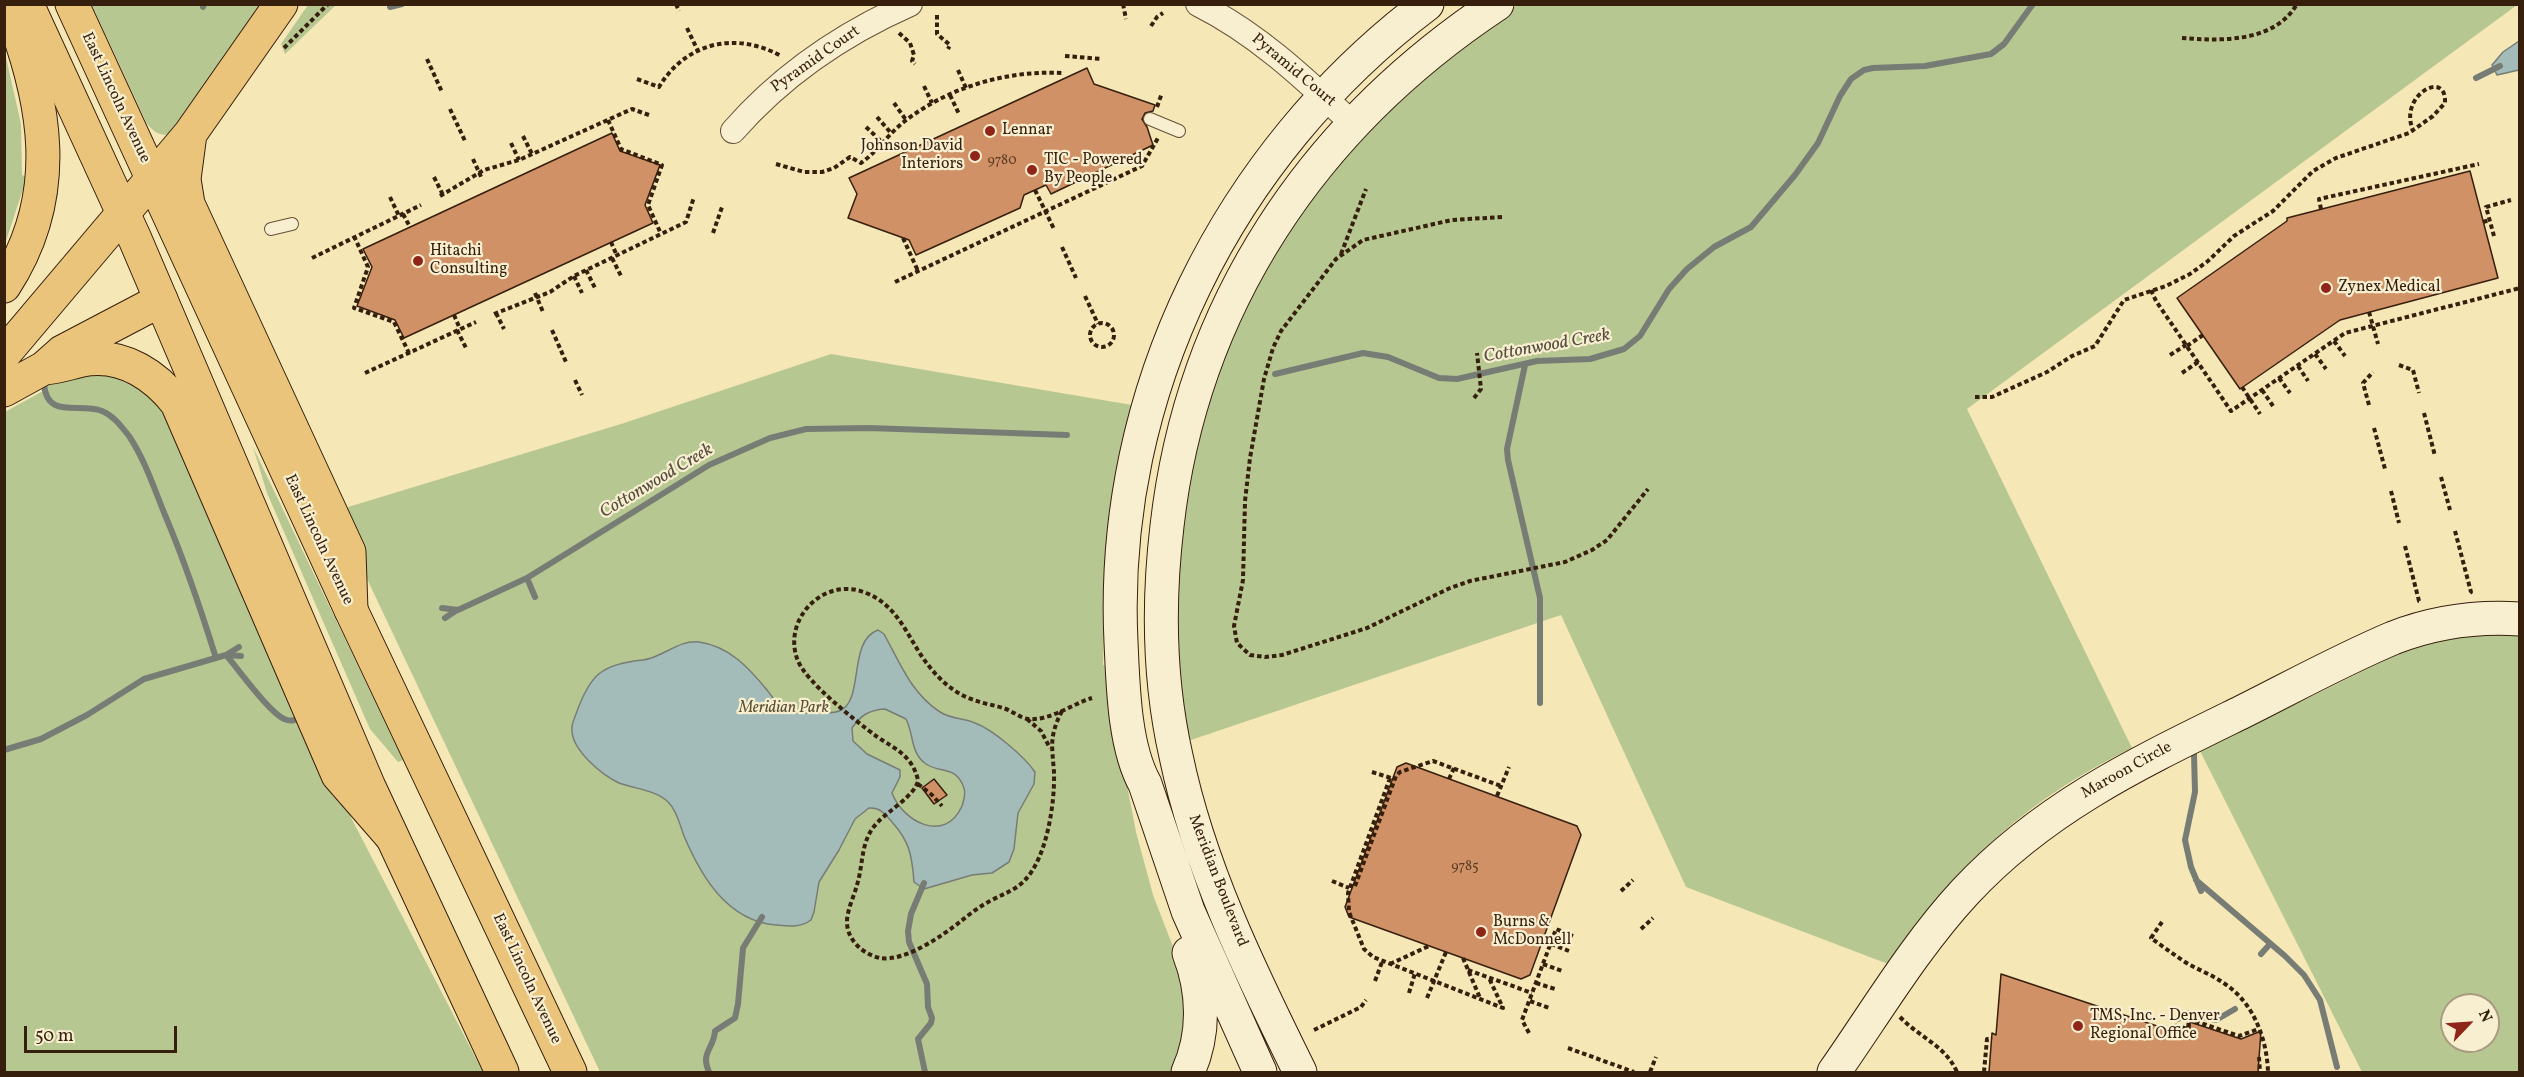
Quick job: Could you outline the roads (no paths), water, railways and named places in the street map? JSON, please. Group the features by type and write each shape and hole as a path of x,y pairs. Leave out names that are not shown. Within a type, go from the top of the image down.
{"main road":[{"path":"4,286 22,256 34,224 42,192 44,162 38,100 28,61 8,4"},
{"path":"27,4 123,213 392,837 502,1072"},
{"name":"East Lincoln Avenue","path":"72,4 351,610 570,1072"},
{"path":"4,354 190,134 281,4"},
{"path":"1188,1072 1200,1028 1199,982 1158,868 1135,782 1137,771 1125,691 1120,602 1127,514 1147,411 1180,318 1218,239 1265,167 1323,96 1373,47 1426,4"},
{"name":"Meridian Boulevard","path":"1300,1072 1217,892 1188,807 1176,756 1167,701 1162,642 1162,580 1170,494 1194,396 1220,326 1249,266 1276,222 1323,157 1353,124 1419,60 1497,4"},
{"path":"190,134 184,179 188,204 349,552 351,610"},
{"path":"4,390 44,368 62,352 161,300"},
{"path":"44,368 62,367 91,359 118,362 144,372 157,380 177,403 338,775 392,837"},
{"name":"Maroon Circle","path":"1834,1072 1925,942 1956,903 1989,868 2026,835 2078,798 2142,761 2393,638 2421,628 2459,620 2520,619"},
{"path":"1137,771 1145,784 1168,858 1193,923 1260,1072"},
{"path":"523,973 562,1004 594,1072"}],"street":[{"name":"Pyramid Court","path":"733,131 775,88 817,56 857,30 910,4"},
{"name":"Pyramid Court","path":"1198,4 1262,43 1353,124"}],"lane":[{"path":"1150,119 1179,131"},
{"path":"271,229 292,224"}],"water":[{"path":"2519,41 2519,70 2497,75 2492,65 2503,52"},
{"path":"878,630 884,634 907,677 930,704 944,714 975,723 990,731 1016,751 1035,772 1034,784 1018,813 1014,849 1009,862 992,873 972,875 924,889 914,882 911,857 903,836 882,812 869,808 855,819 819,882 811,920 794,926 759,922 730,906 708,881 669,803 658,795 619,783 605,774 590,762 574,739 572,724 581,700 599,674 617,664 650,659 684,643 692,642 710,644 738,659 786,710 803,713 837,712 847,705 852,696 862,646 868,636","holes":["885,709 906,719 915,749 921,760 932,767 957,776 964,788 962,806 955,818 945,824 925,825 905,813 892,793 900,777 900,770 867,754 853,741 852,728 870,712"]}],"waterway":[{"path":"390,7 402,4"},
{"name":"Cottonwood Creek","path":"1275,374 1363,353 1388,357 1439,378 1457,379 1537,361 1590,359 1624,349 1640,336 1669,289 1687,269 1714,247 1751,227 1795,175 1818,143 1840,96 1851,79 1864,70 1873,68 1925,66 1991,54 2004,44 2033,4"},
{"path":"2476,78 2500,66"},
{"path":"1525,365 1507,449 1540,598 1540,703"},
{"path":"44,384 46,395 51,402 66,408 93,409 106,413 114,418 135,445 145,464 179,550 216,658"},
{"name":"Cottonwood Creek","path":"442,608 458,610 527,578 709,465 770,438 806,429 869,428 1067,435"},
{"path":"527,578 535,597"},
{"name":"Cottonwood Creek","path":"445,618 457,610"},
{"name":"Cottonwood Creek","path":"4,750 41,739 87,715 144,679 226,655 239,647"},
{"path":"226,655 277,715 289,720 302,717"},
{"name":"Cottonwood Creek","path":"227,655 241,656"},
{"path":"2194,754 2195,792 2185,840 2191,867 2201,891"},
{"path":"2196,880 2304,975 2320,1000 2337,1067"},
{"path":"924,883 911,914 908,931 909,942 927,984 928,1007 932,1018 931,1023 918,1039 925,1072"},
{"path":"709,1072 706,1060 715,1031 735,1018 743,948 762,917"},
{"path":"2261,954 2270,944"},
{"path":"2178,1019 2187,1013 2216,1020 2235,1009"}],"place":[{"name":"Lennar","path":"990,131"},
{"name":"Johnson David Interiors","path":"975,156"},
{"name":"TIC - Powered By People","path":"1032,170"},
{"name":"Hitachi Consulting","path":"418,261"},
{"name":"Zynex Medical","path":"2326,288"},
{"name":"Burns & McDonnell","path":"1481,932"},
{"name":"TMS, Inc. - Denver Regional Office","path":"2078,1026"}],"park label":[{"name":"Meridian Park","path":"784,709"}]}
